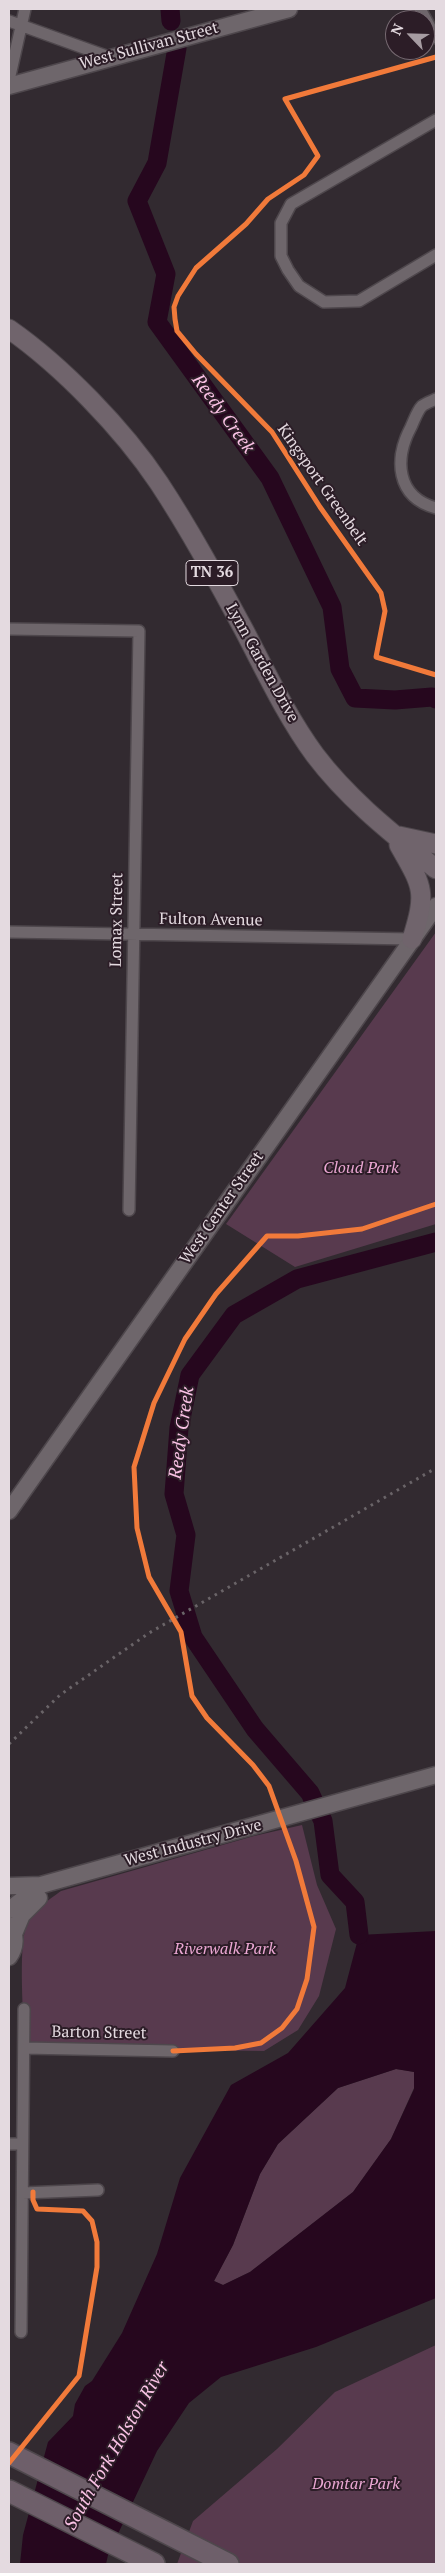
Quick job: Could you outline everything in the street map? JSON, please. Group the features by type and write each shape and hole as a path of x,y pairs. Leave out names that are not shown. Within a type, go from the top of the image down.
{"highway":[{"path":"9,2453 228,2564"},
{"path":"9,2491 154,2564"}],"main road":[{"name":"West Sullivan Street","path":"9,86 259,12 289,9"},
{"name":"Lynn Garden Drive","path":"9,329 94,404 135,451 184,522 284,705 315,755 355,801 393,835 436,869"},
{"path":"393,835 436,844"},
{"path":"393,835 418,876 422,890 421,910 412,939"},
{"name":"West Center Street","path":"9,1511 436,906"},
{"name":"West Industry Drive","path":"9,1910 41,1885 436,1775"},
{"name":"West Industry Drive","path":"9,1957 14,1948 11,1929 45,1892 65,1878"},
{"path":"9,1886 41,1885"}],"street":[{"path":"9,80 25,9"},
{"path":"420,9 436,38"},
{"path":"9,21 109,56"},
{"path":"436,120 291,204 281,223 281,256 299,286 324,302 359,301 436,255"},
{"path":"436,399 422,406 403,442 400,460 402,482 423,504 436,508"},
{"name":"Lomax Street","path":"9,629 139,631 129,1210"},
{"name":"Fulton Avenue","path":"9,932 412,939"},
{"path":"21,2332 24,2009"},
{"name":"Barton Street","path":"24,2048 174,2051"},
{"path":"9,2144 22,2144"},
{"path":"23,2193 98,2190"}],"green space":[{"name":"Cloud Park","path":"436,932 436,1224 295,1267 226,1224"},
{"name":"Riverwalk Park","path":"302,1825 317,1885 336,1929 319,1996 298,2030 264,2051 24,2048 22,1952 26,1926 36,1910 61,1891 254,1836"},
{"path":"396,2069 415,2072 414,2088 391,2139 353,2192 250,2272 223,2285 214,2281 233,2245 260,2174 278,2144 338,2088"},
{"name":"Domtar Park","path":"436,2345 436,2564 177,2564 193,2521 277,2449 335,2392"}],"water":[{"name":"South Fork Holston River","path":"436,1931 436,2298 316,2347 221,2377 189,2403 157,2451 108,2555 106,2564 20,2564 23,2535 48,2442 73,2416 75,2404 85,2386 92,2381 122,2333 157,2254 180,2178 231,2085 288,2053 345,1988 359,1935","holes":["396,2069 414,2072 414,2089 391,2139 353,2192 250,2272 223,2285 214,2281 233,2245 260,2174 278,2144 338,2088"]}],"waterway":[{"name":"Reedy Creek","path":"170,9 171,21"},
{"name":"Reedy Creek","path":"177,48 157,163 137,201 166,274 157,322 270,478 332,607 340,669 355,698 395,700 432,697 436,699"},
{"name":"Reedy Creek","path":"359,1935 355,1902 330,1875 323,1821 310,1793 255,1729 193,1637 179,1591 186,1535 174,1494 179,1428 190,1375 234,1315 297,1279 436,1242"}],"railway":[{"path":"9,1744 60,1695 149,1633 436,1468"}],"cycle path":[{"name":"Kingsport Greenbelt","path":"436,57 285,99 318,156 304,175 268,199 246,224 196,268 178,296 174,307 177,331 196,354 272,432 320,507 381,593 385,611 376,657 436,675"},
{"path":"173,2051 235,2048 261,2043 282,2028 297,2009 307,1979 314,1927 296,1861 269,1786 253,1765 207,1718 192,1696 181,1632 149,1577 137,1528 134,1467 154,1403 185,1339 216,1294 267,1236 298,1236 362,1229 436,1204"},
{"path":"9,2463 79,2376 97,2267 97,2242 92,2221 83,2211 37,2209 33,2200 33,2192"}]}
